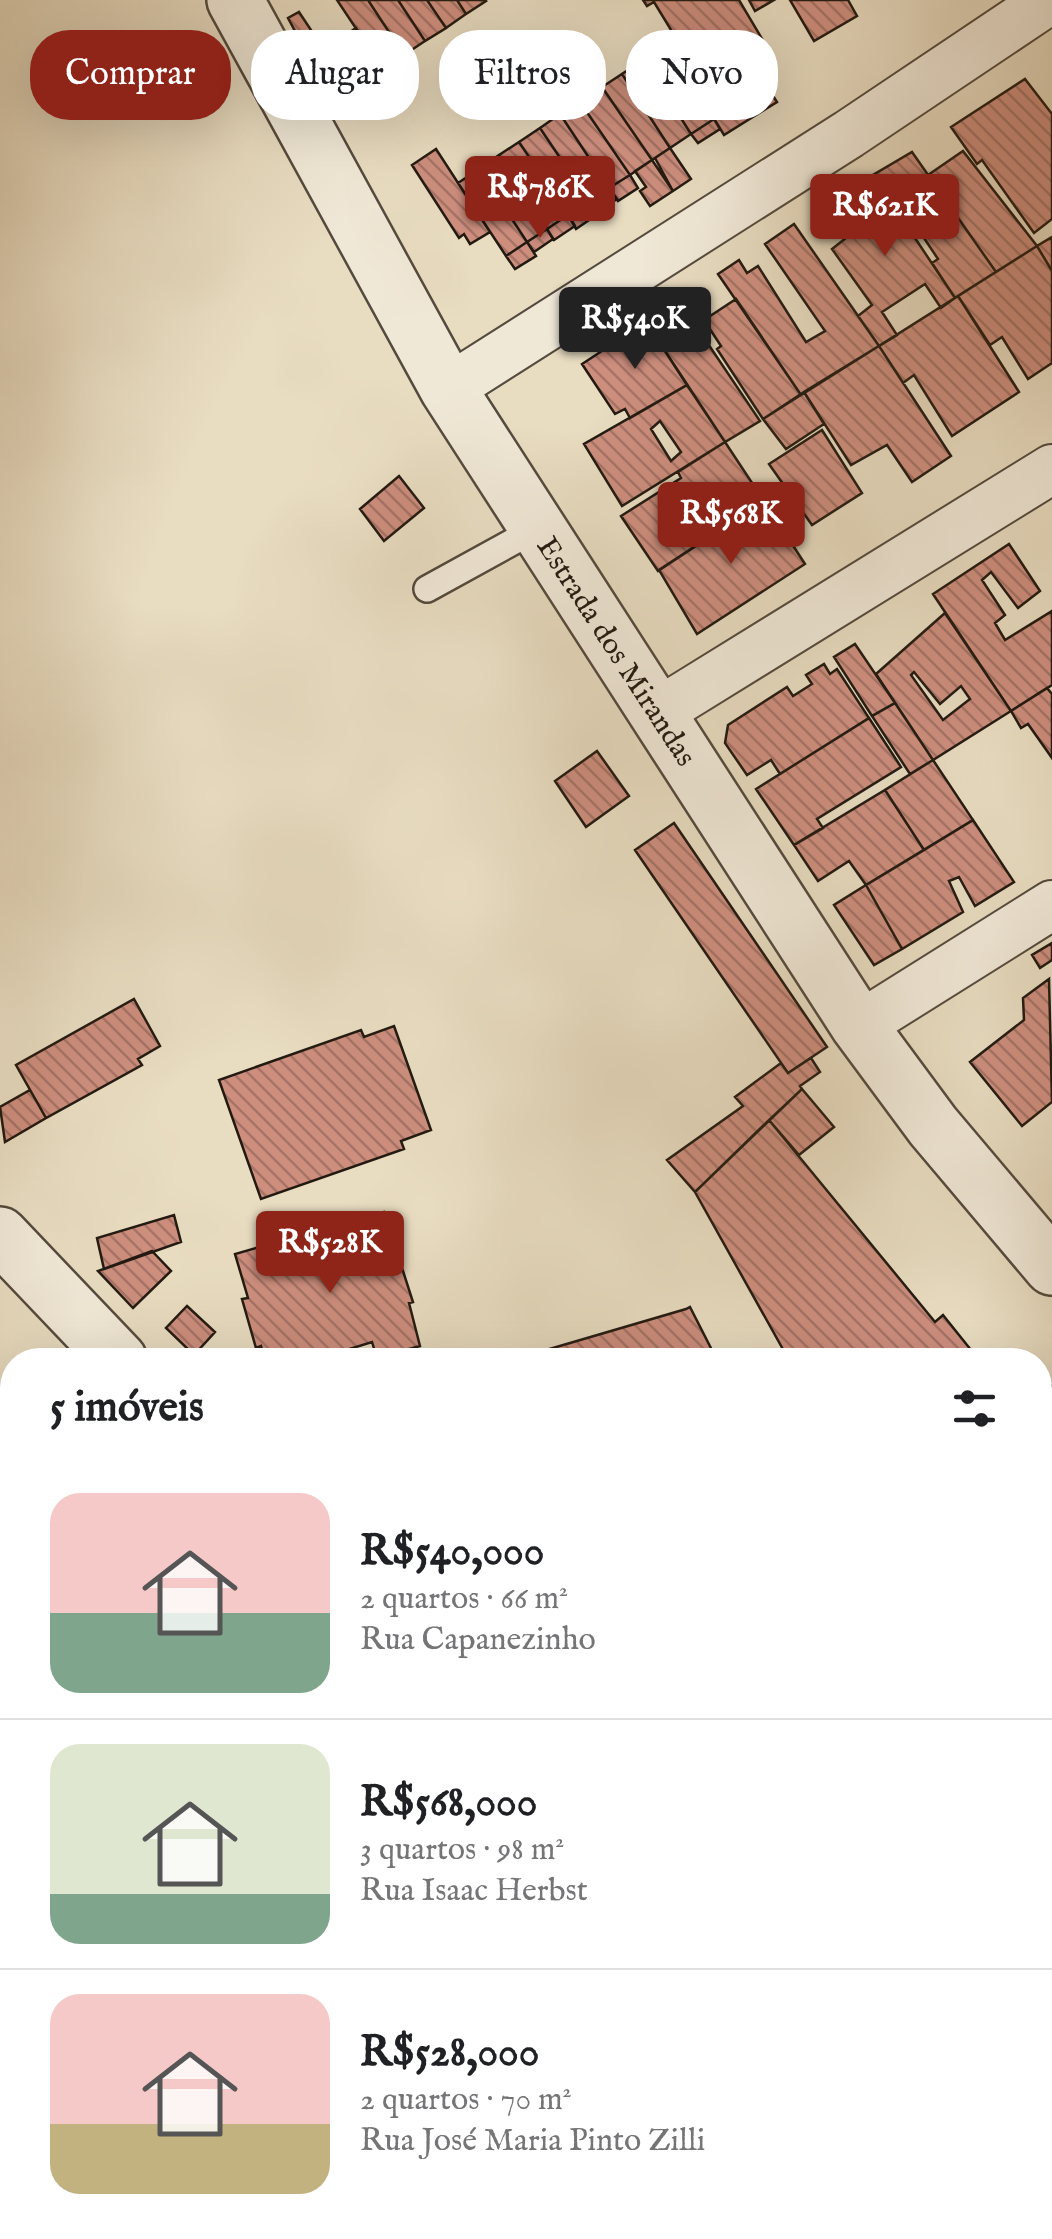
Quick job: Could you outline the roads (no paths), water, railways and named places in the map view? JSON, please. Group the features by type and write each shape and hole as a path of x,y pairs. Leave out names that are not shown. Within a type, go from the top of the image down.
{"street":[{"name":"Estrada dos Mirandas","path":"235,0 448,389 859,1026 933,1126 1052,1267"},
{"path":"448,389 833,145 1049,0"},
{"path":"657,713 1052,469"},
{"path":"859,1026 1052,905"},
{"path":"0,1235 108,1348"}],"lane":[{"path":"427,589 538,528"}]}
